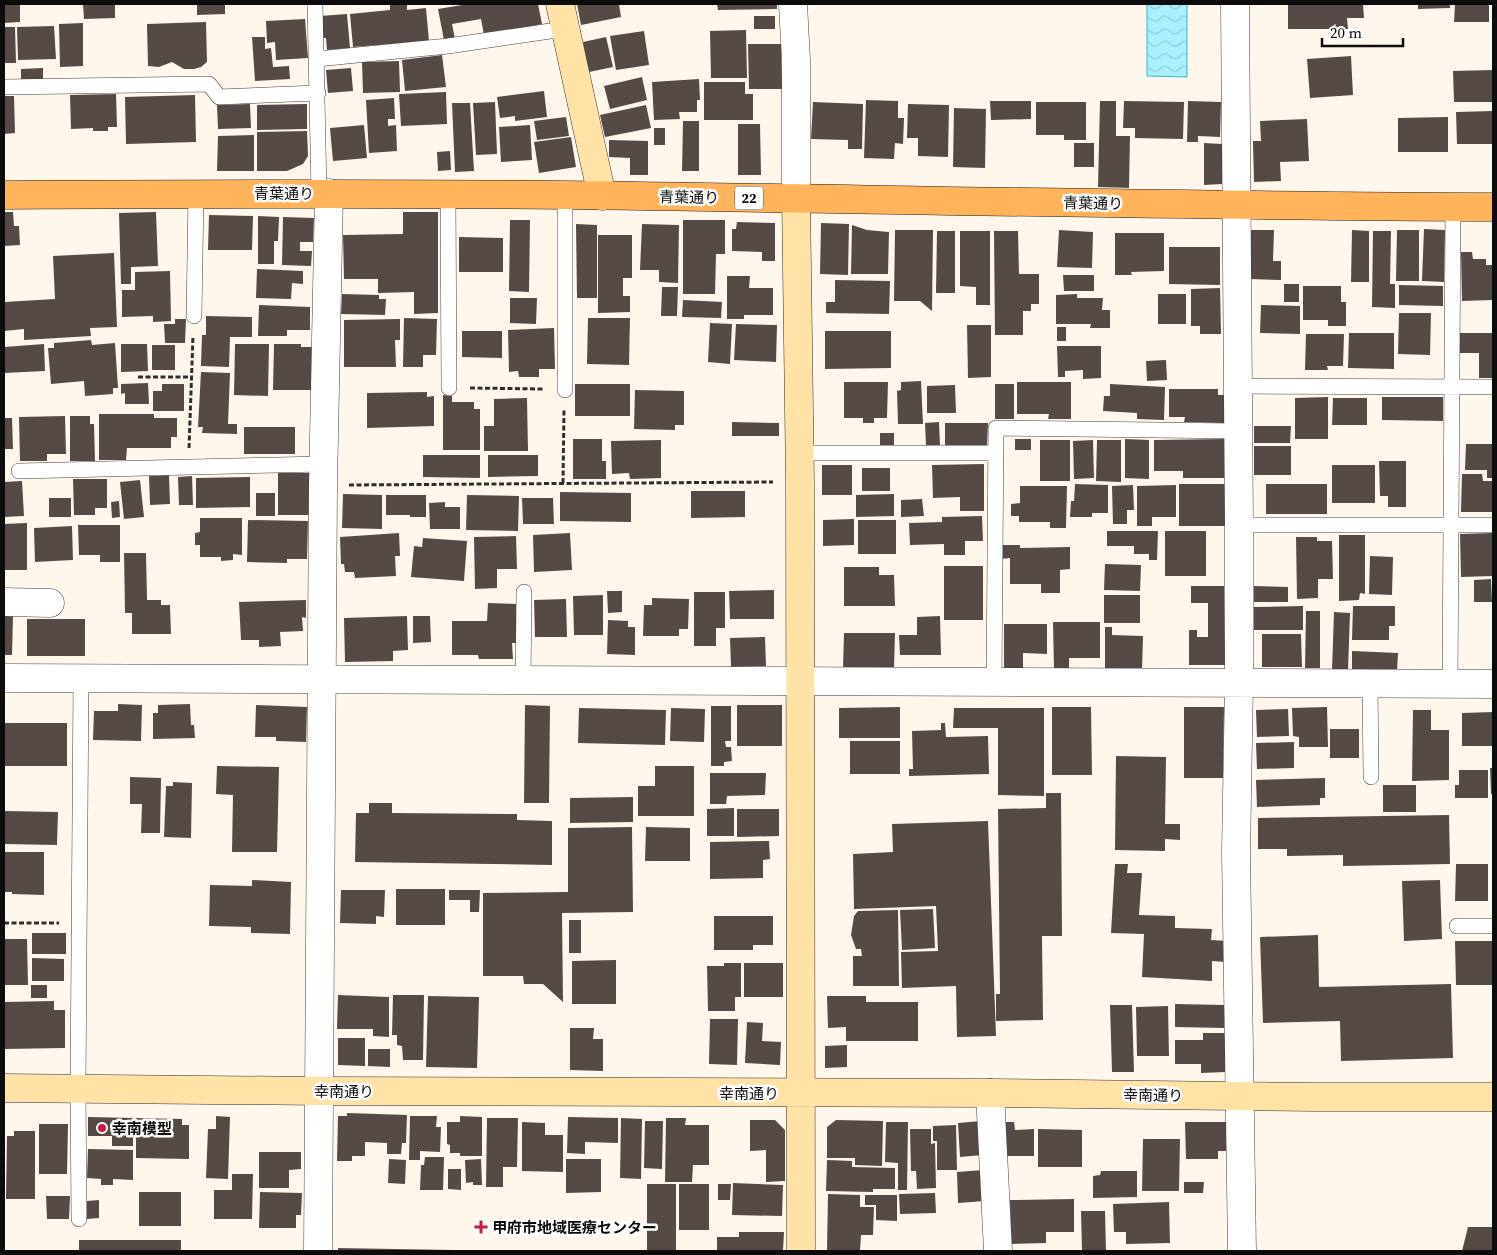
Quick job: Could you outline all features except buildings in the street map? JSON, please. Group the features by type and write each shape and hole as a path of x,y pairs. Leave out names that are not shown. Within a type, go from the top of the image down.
{"main road":[{"name":"青葉通り","path":"4,195 324,193 796,198 1237,206 1493,207"}],"street":[{"path":"793,4 796,60 800,481 801,1251"},
{"path":"1235,4 1239,525 1236,853 1242,1251"},
{"path":"562,16 602,196"},
{"path":"318,1251 324,475 324,193"},
{"path":"4,602 50,604"},
{"path":"4,678 1493,684"},
{"name":"幸南通り","path":"4,1088 1493,1097"},
{"path":"990,1093 998,1251"}],"lane":[{"path":"315,4 324,193"},
{"path":"317,59 448,46 562,16"},
{"path":"4,87 209,84 219,97 318,93"},
{"path":"194,316 196,194"},
{"path":"448,194 449,388"},
{"path":"565,195 565,390"},
{"path":"1450,684 1453,206"},
{"path":"1238,386 1493,387"},
{"path":"994,682 996,428 1238,431"},
{"path":"799,453 996,453"},
{"path":"20,471 188,468 324,475"},
{"path":"1239,525 1493,525"},
{"path":"523,680 524,592"},
{"path":"79,1219 81,679"},
{"path":"1370,684 1371,777"},
{"path":"1457,926 1493,926"}],"path":[{"path":"188,468 194,316"},
{"path":"138,377 191,377"},
{"path":"449,388 565,390 563,483"},
{"path":"324,475 563,483 800,481"},
{"path":"4,923 79,922"}],"water":[{"path":"1147,4 1187,4 1187,77 1147,76"}],"place":[{"name":"幸南模型","path":"102,1128"},
{"name":"甲府市地域医療センター","path":"481,1227"}]}
